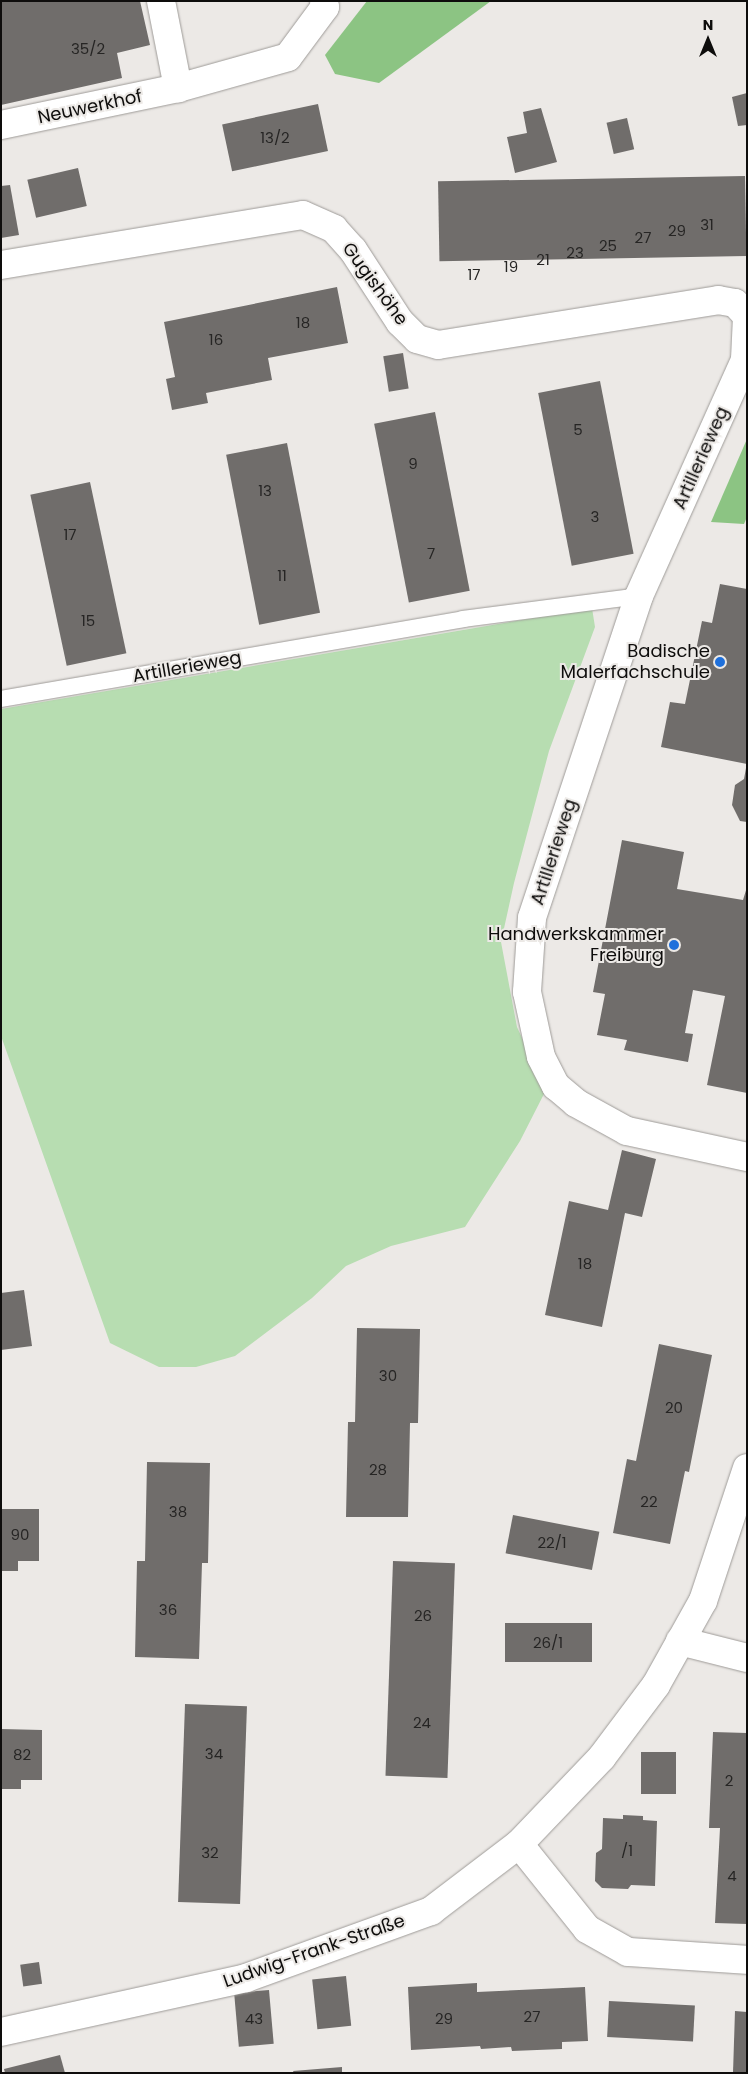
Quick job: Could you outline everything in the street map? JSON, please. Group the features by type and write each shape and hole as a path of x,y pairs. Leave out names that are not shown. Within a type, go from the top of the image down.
{"street":[{"path":"161,1 178,88"},
{"name":"Neuwerkhof","path":"1,125 178,88 288,57 325,6 324,1"},
{"name":"Gugishöhe","path":"1,265 302,215 334,229 352,250 400,322 417,339 438,345 718,300 735,303 747,316"},
{"name":"Artillerieweg","path":"747,316 745,360 639,596 532,918 528,992 541,1057 556,1086 576,1103 627,1131 747,1157"},
{"name":"Ludwig-Frank-Straße","path":"1,2032 246,1978 431,1911 519,1844 602,1757 656,1685 703,1601 747,1468"},
{"path":"680,1641 747,1658"},
{"path":"519,1844 587,1929 628,1952 747,1960"}],"lane":[{"name":"Artillerieweg","path":"1,698 464,619 639,596"}],"green space":[{"path":"367,1 491,1 379,83 335,74 325,55"},
{"path":"747,439 747,517 744,524 711,522"},
{"path":"592,608 595,627 549,751 514,883 501,942 517,1027 546,1090 520,1141 465,1227 391,1246 346,1266 312,1298 235,1356 196,1367 159,1367 110,1343 1,1036 1,709"}],"building":[{"path":"1,1 140,1 150,45 117,53 122,78 1,105"},
{"path":"747,93 747,125 738,126 732,97"},
{"path":"318,104 328,151 232,171 222,124"},
{"path":"541,108 557,162 515,173 507,137 527,133 523,112"},
{"path":"627,118 634,149 614,154 607,123"},
{"path":"78,168 87,206 36,218 27,180"},
{"path":"745,176 746,256 439,261 438,181"},
{"path":"10,185 19,235 1,238 1,186"},
{"path":"337,287 348,343 268,358 272,380 206,393 208,403 172,410 166,379 175,377 164,322"},
{"path":"403,353 409,389 389,392 383,356"},
{"path":"600,381 634,554 572,566 538,393"},
{"path":"435,412 470,591 409,602 374,424"},
{"path":"287,443 320,613 259,625 226,455"},
{"path":"90,482 126,653 67,666 30,495"},
{"name":"Badische Malerfachschule","path":"720,584 747,589 747,764 661,747 670,702 685,704 702,621 712,623"},
{"path":"746,768 747,822 740,821 732,805 735,785 744,779"},
{"name":"Handwerkskammer Freiburg","path":"622,840 684,852 677,889 743,900 747,887 747,1093 707,1085 725,996 693,990 685,1033 693,1034 688,1062 624,1050 627,1040 597,1035 605,994 593,992"},
{"path":"622,1150 656,1159 642,1217 625,1213 602,1327 545,1315 569,1201 608,1210"},
{"path":"24,1290 32,1346 1,1350 1,1293"},
{"path":"357,1328 420,1329 418,1423 410,1423 408,1517 346,1517 348,1422 355,1422"},
{"path":"659,1344 712,1355 689,1472 685,1471 670,1544 613,1533 627,1459 636,1461"},
{"path":"147,1462 210,1463 208,1563 202,1563 199,1659 135,1657 137,1561 145,1561"},
{"path":"1,1509 39,1509 39,1561 18,1561 18,1571 1,1571"},
{"path":"513,1515 599,1532 592,1570 506,1553"},
{"path":"393,1561 455,1563 447,1778 385,1776"},
{"path":"505,1623 592,1623 592,1662 505,1662"},
{"path":"185,1704 247,1706 240,1904 178,1902"},
{"path":"1,1729 42,1730 42,1780 21,1780 21,1789 1,1789"},
{"path":"713,1732 747,1733 747,1924 715,1923 720,1828 709,1828"},
{"path":"641,1752 676,1752 676,1794 641,1794"},
{"path":"623,1815 643,1816 643,1820 657,1821 655,1886 631,1885 628,1889 602,1888 595,1881 596,1853 602,1849 603,1818 623,1819"},
{"path":"39,1962 42,1984 23,1986 20,1965"},
{"path":"346,1976 351,2026 317,2029 312,1980"},
{"path":"477,1983 477,1992 585,1987 588,2041 562,2042 562,2049 512,2051 511,2047 481,2049 480,2046 411,2050 408,1987"},
{"path":"269,1990 274,2044 239,2047 234,1993"},
{"path":"609,2001 695,2006 693,2041 607,2037"},
{"path":"735,2011 747,2012 747,2073 733,2073"},
{"path":"60,2055 65,2073 5,2073 4,2069"},
{"path":"342,2067 342,2073 294,2073 293,2071"}],"place":[{"name":"Badische Malerfachschule","path":"720,662"},
{"name":"Handwerkskammer Freiburg","path":"674,945"}]}
